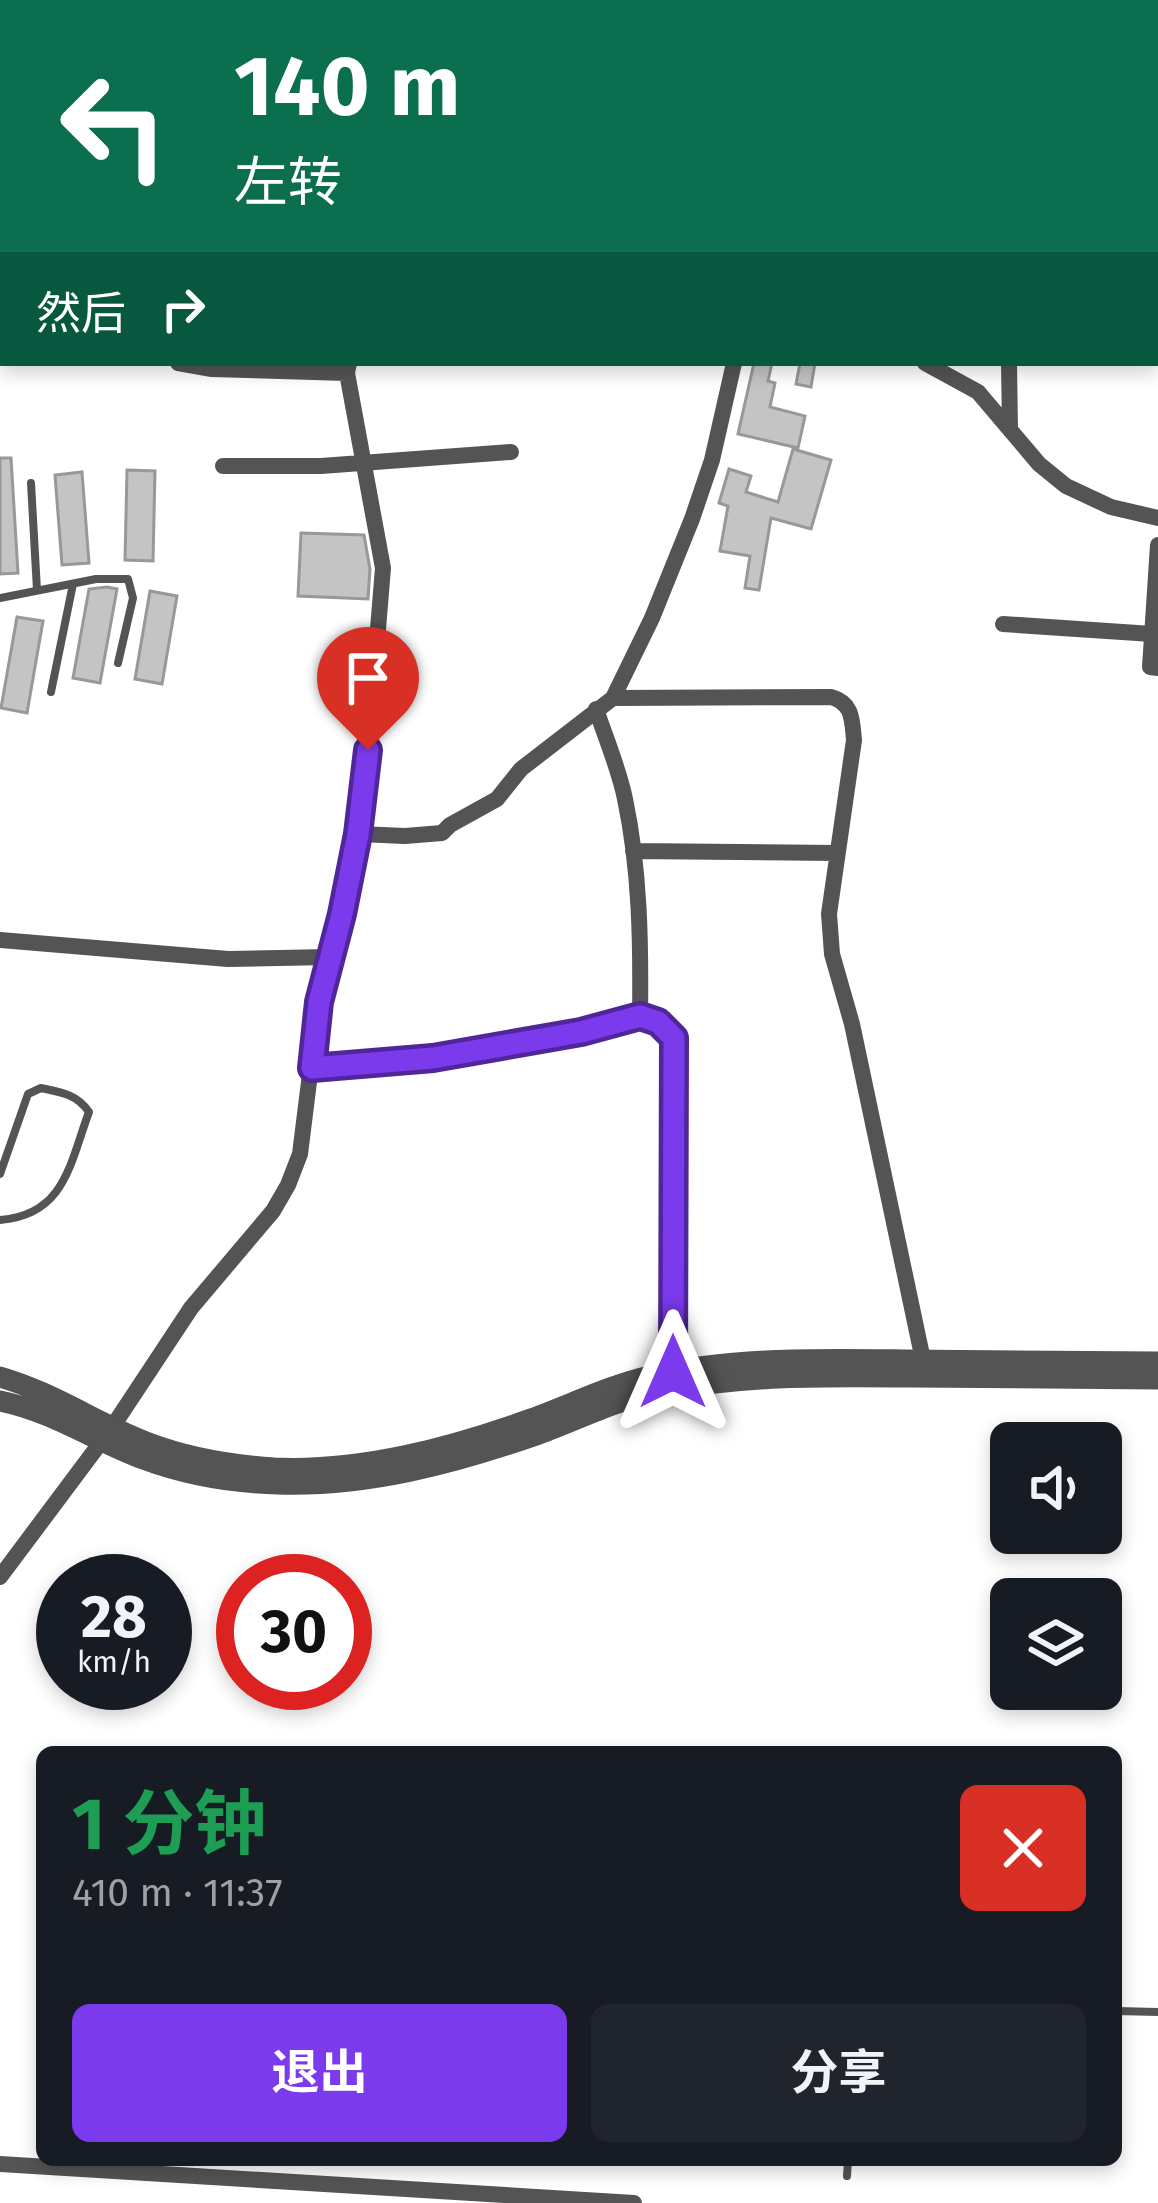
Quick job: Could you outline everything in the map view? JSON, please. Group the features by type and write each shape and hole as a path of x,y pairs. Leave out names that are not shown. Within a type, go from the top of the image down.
{"street":[{"path":"0,1576 107,1433 191,1308 281,1198 295,1170 304,1138 319,1002 358,834 383,568 348,368 195,366"},
{"path":"358,834 442,833 496,799 520,769 614,698 692,519 712,460 733,366"},
{"path":"930,366 978,392 1039,464 1066,486 1111,507 1158,518"},
{"path":"1009,366 1010,430"},
{"path":"223,466 363,463 511,452"},
{"path":"1158,544 1150,667 1158,668"},
{"path":"1003,624 1152,634"},
{"path":"614,698 831,697 844,702 852,716 854,740 830,914 832,954 852,1024 923,1360"},
{"path":"596,710 625,796 633,851 640,1016"},
{"path":"633,851 837,853"},
{"path":"0,940 228,959 329,957"},
{"path":"312,1068 433,1058 581,1032 640,1016 658,1022 674,1038 673,1372"},
{"path":"0,1401 210,1460 274,1468 378,1460 441,1448 646,1376 673,1372 777,1360 1158,1362"},
{"path":"0,1377 51,1396 142,1458 207,1476 306,1485 445,1464 650,1393 713,1383 816,1376 1158,1379"},
{"path":"0,2164 634,2203"}],"lane":[{"path":"31,483 37,590"},
{"path":"0,599 96,579 128,579 134,598 118,663"},
{"path":"51,692 73,584"},
{"path":"0,1174 28,1094 41,1088 68,1094 85,1106 88,1112 57,1194 31,1214 0,1220"},
{"path":"1122,2012 1158,2012"},
{"path":"847,2176 848,2166"}],"building":[{"path":"753,366 771,366 768,381 775,383 770,407 805,416 798,448 738,434"},
{"path":"799,366 814,366 811,387 796,384"},
{"path":"793,449 831,460 811,529 771,518 759,590 745,588 750,556 720,551 728,506 719,503 729,469 751,476 746,492 778,502"},
{"path":"0,458 11,458 18,573 0,574"},
{"path":"127,470 155,471 153,561 125,560"},
{"path":"82,472 89,563 62,565 55,475"},
{"path":"301,533 364,535 370,569 368,599 298,596"},
{"path":"89,589 117,589 100,683 73,678"},
{"path":"150,591 177,596 162,684 135,679"},
{"path":"17,617 43,621 27,713 1,708"}],"route":[{"path":"368,750 358,834 319,1002 312,1068 433,1058 581,1032 640,1016 664,1026 674,1038 673,1372"}]}
